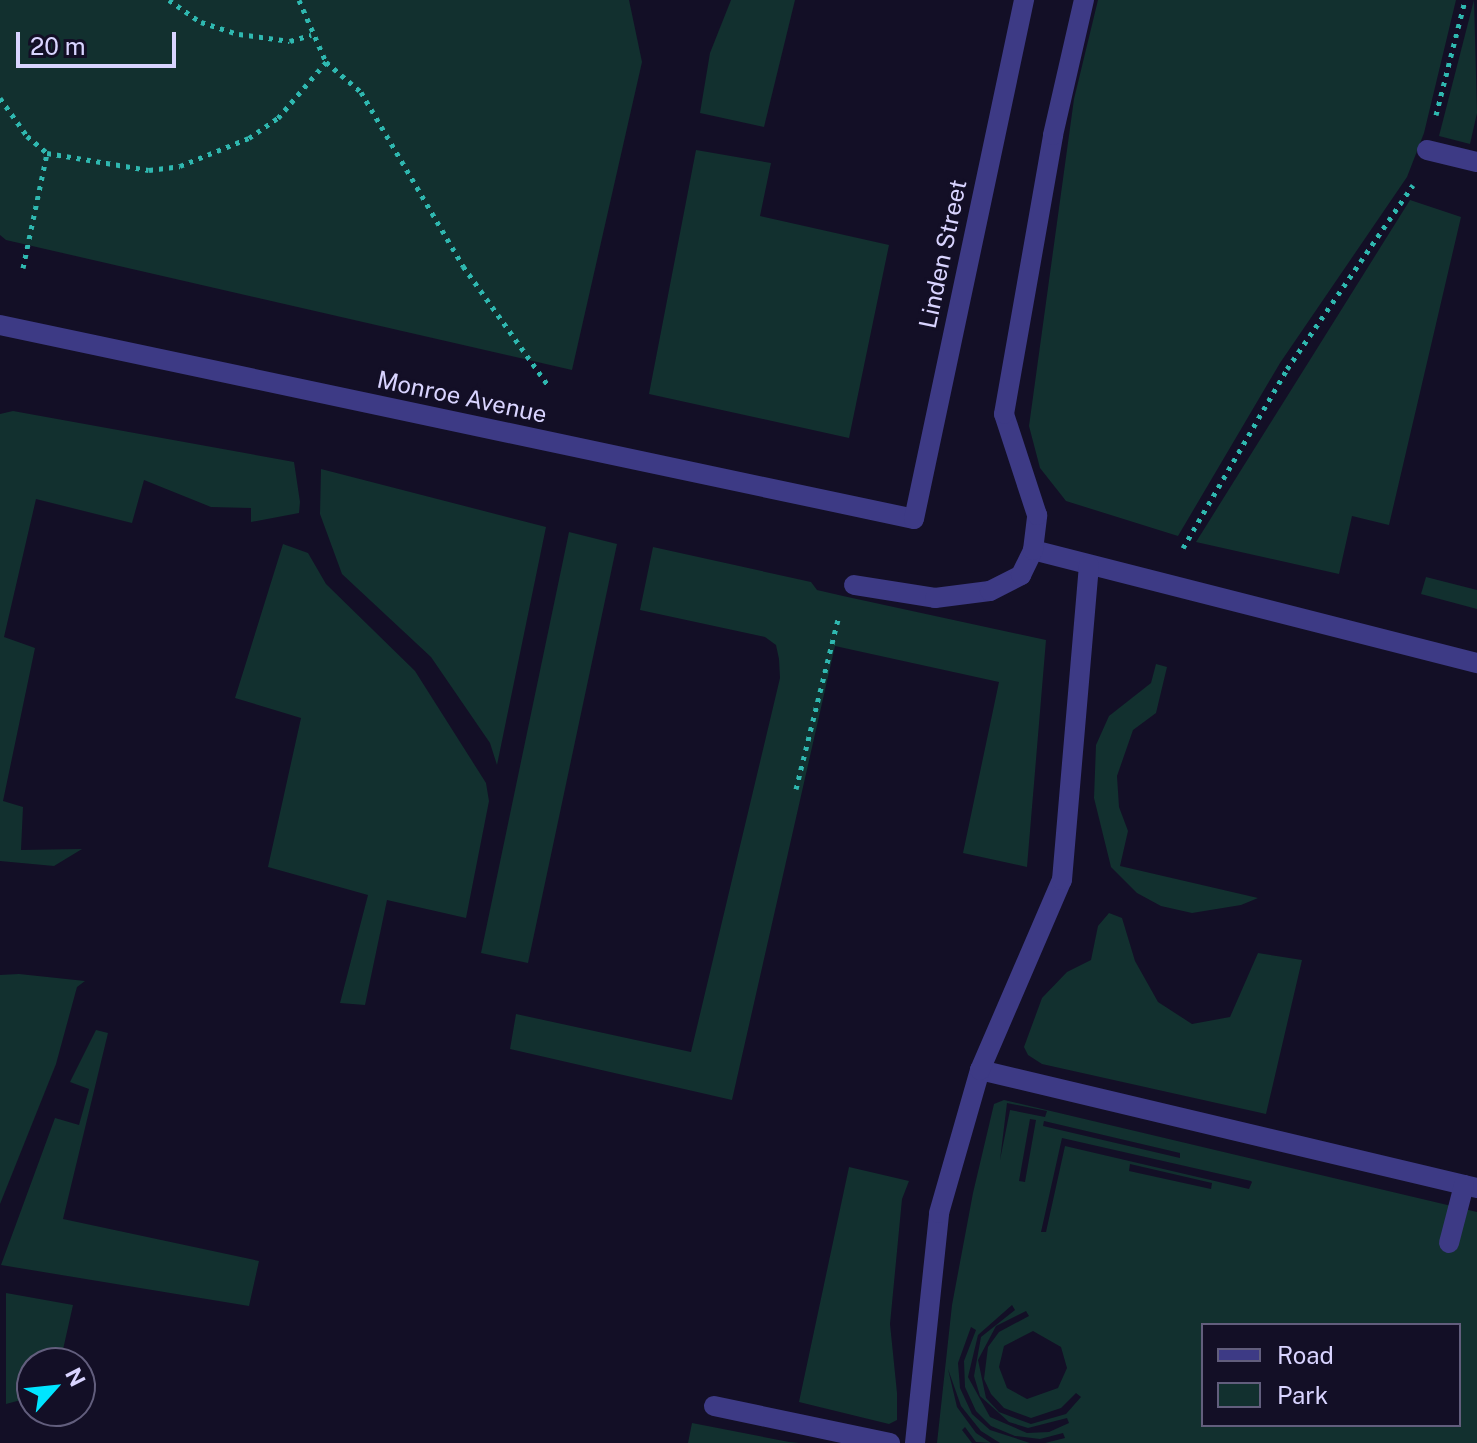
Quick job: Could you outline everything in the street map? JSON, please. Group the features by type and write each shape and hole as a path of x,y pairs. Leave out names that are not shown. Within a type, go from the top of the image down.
{"street":[{"name":"Linden Street","path":"914,519 1024,0"},
{"path":"854,585 935,598 990,591 1021,575 1033,550 1037,515 1004,414 1053,135 1084,0"},
{"path":"1427,150 1477,162"},
{"name":"Monroe Avenue","path":"0,325 914,519"},
{"path":"1033,550 1477,663"},
{"path":"915,1443 939,1213 980,1070 1062,880 1089,565"},
{"path":"980,1070 1470,1187 1449,1243"},
{"path":"714,1406 890,1443"}],"path":[{"path":"169,0 201,22 239,34 290,41 311,35"},
{"path":"299,0 311,35 326,62 361,92 463,266 548,385"},
{"path":"1166,583 1217,484 1331,301 1417,180 1465,0"},
{"path":"0,98 27,136 47,153 149,170 180,166 249,138 278,118 326,62"},
{"path":"23,268 47,153"},
{"path":"796,789 840,611"}],"green space":[{"path":"0,0 629,0 642,62 572,370 6,240 0,235"},
{"path":"731,0 795,0 764,127 700,113 710,53"},
{"path":"1098,0 1456,0 1424,133 1407,177 1280,363 1178,536 1066,501 1040,468 1029,426 1074,99"},
{"path":"1474,0 1477,113 1470,144 1439,136"},
{"path":"696,150 771,163 760,216 889,245 849,438 649,394"},
{"path":"1410,200 1461,217 1389,525 1352,516 1339,574 1196,542"},
{"path":"13,411 294,462 300,502 299,513 251,522 251,508 211,507 144,480 132,523 36,499 4,637 35,648 3,801 23,807 21,850 82,849 54,866 0,861 0,414"},
{"path":"321,469 546,527 497,765 490,743 431,657 342,574 320,514"},
{"path":"569,532 617,544 528,963 481,953"},
{"path":"283,544 308,553 326,584 415,671 486,783 489,801 466,918 387,900 365,1005 340,1003 368,895 268,867 301,718 235,698"},
{"path":"653,547 811,582 817,590 1046,640 1027,867 963,853 999,682 835,646 732,1100 510,1049 516,1014 691,1052 780,678 779,659 776,645 765,637 640,610"},
{"path":"1426,577 1477,590 1477,609 1421,594"},
{"path":"1156,664 1167,667 1156,713 1133,730 1117,776 1119,807 1128,831 1120,866 1258,898 1241,905 1192,913 1161,906 1137,893 1111,867 1094,798 1096,745 1109,716 1151,683"},
{"path":"1109,913 1122,918 1135,961 1158,1002 1192,1024 1230,1017 1258,953 1302,960 1266,1114 1042,1064 1028,1055 1024,1047 1042,998 1067,972 1091,960 1098,926"},
{"path":"0,975 85,981 77,987 56,1064 0,1204"},
{"path":"96,1030 108,1033 63,1219 259,1261 249,1306 1,1265 55,1118 79,1125 89,1089 70,1082"},
{"path":"1004,1100 1477,1212 1477,1443 1045,1443 1065,1438 1063,1433 1040,1439 1015,1436 991,1426 976,1411 965,1387 964,1361 976,1330 971,1327 958,1363 960,1388 972,1414 990,1430 1030,1443 1000,1443 981,1431 961,1406 948,1369 957,1407 976,1433 991,1443 976,1442 965,1427 962,1430 972,1443 937,1443 952,1305 994,1104","holes":["1007,1103 1047,1111 1045,1117 1010,1110 1000,1160","1030,1119 1036,1120 1025,1182 1019,1181","1044,1121 1180,1153 1180,1158 1043,1126","1062,1138 1252,1182 1249,1189 1065,1146 1046,1232 1041,1232","1130,1164 1212,1183 1211,1189 1129,1171","1012,1305 1015,1310 981,1337 974,1376 980,1396 1009,1422 1028,1428 1067,1418 1069,1423 1049,1432 1027,1433 990,1417 968,1377 978,1335","1026,1311 1029,1316 999,1332 988,1347 984,1379 991,1394 1004,1408 1031,1418 1061,1408 1076,1393 1081,1397 1066,1414 1031,1424 999,1412 986,1398 978,1360 996,1326","1033,1331 1061,1347 1067,1368 1058,1388 1027,1399 1007,1388 999,1367 1004,1346"]},
{"path":"849,1167 909,1181 902,1199 890,1324 897,1420 889,1424 799,1402"},
{"path":"6,1293 73,1305 64,1347 16,1347 16,1401 6,1404"},
{"path":"692,1423 789,1442 799,1443 688,1443"}]}
